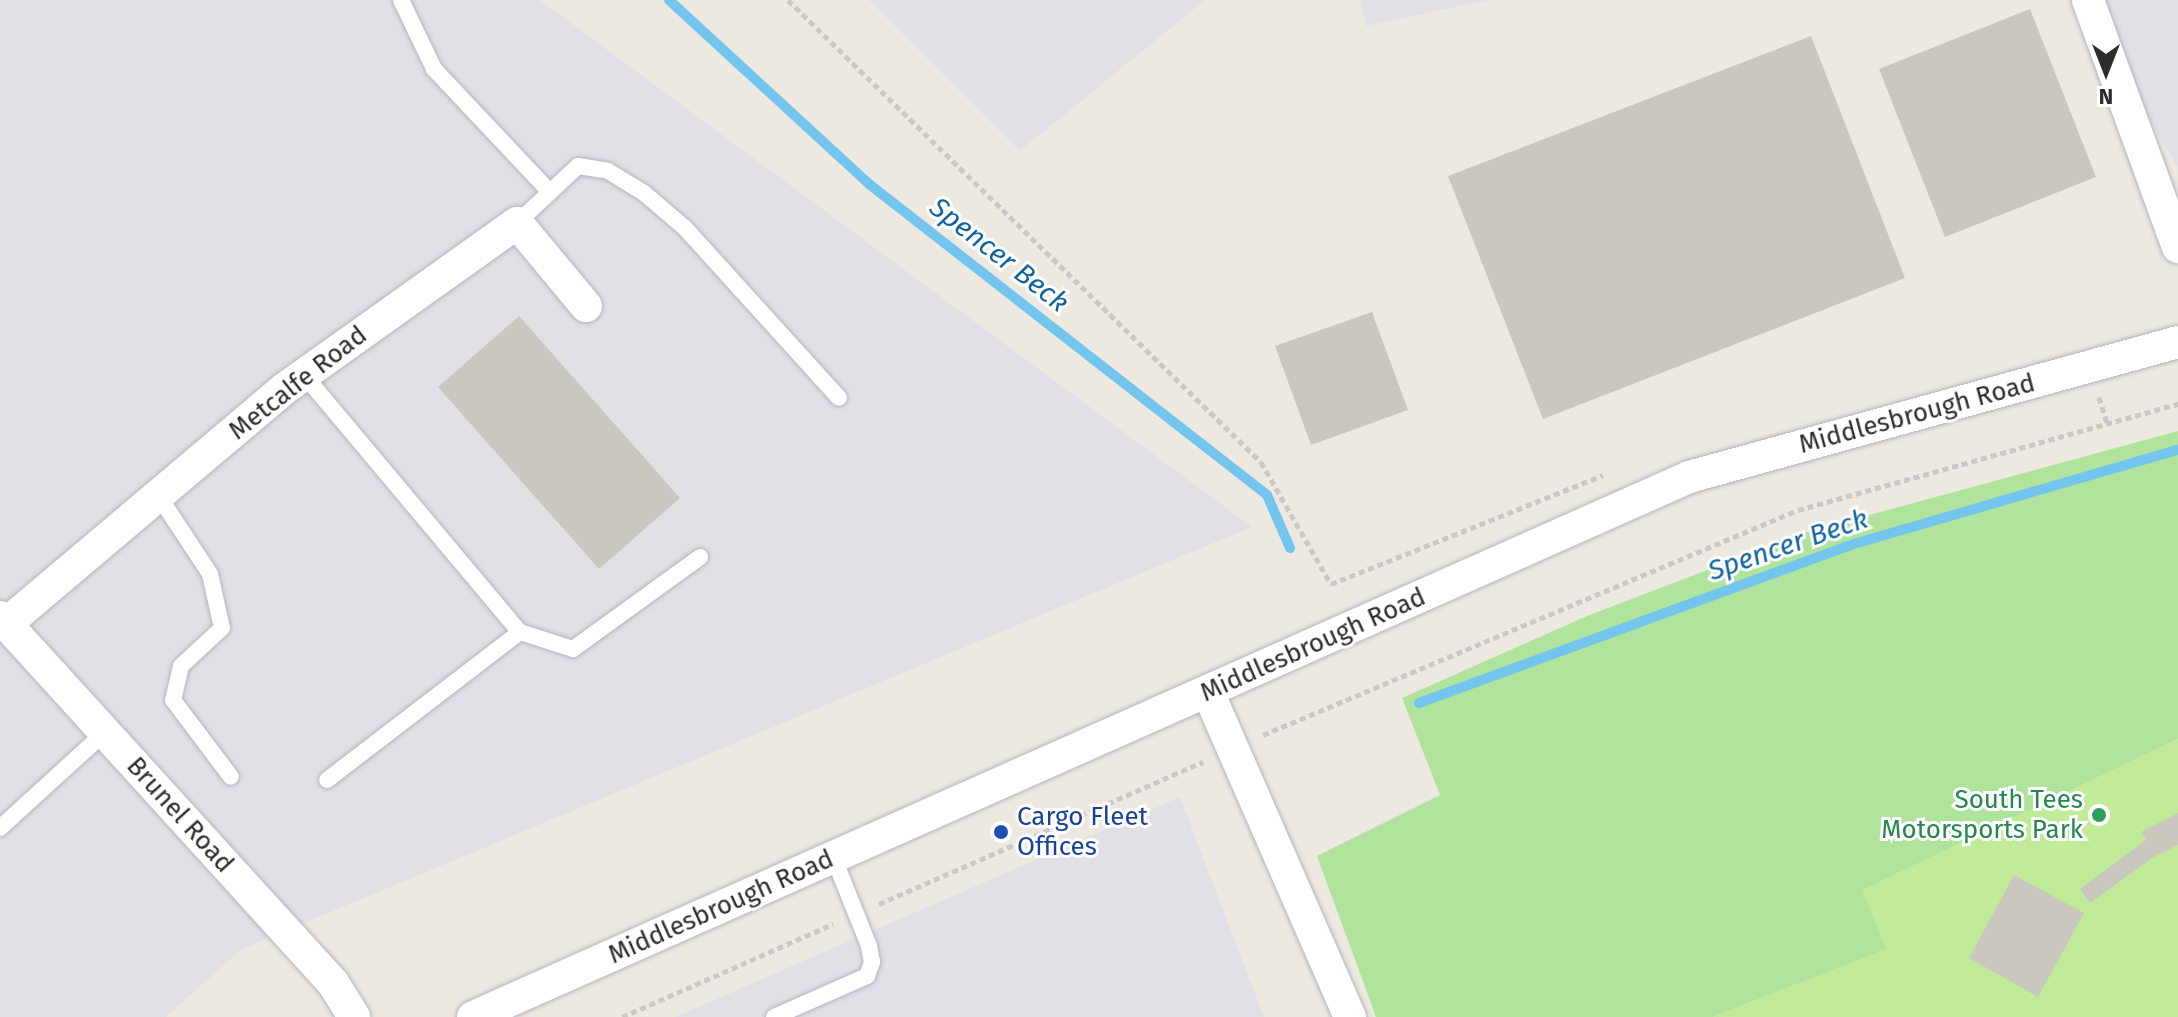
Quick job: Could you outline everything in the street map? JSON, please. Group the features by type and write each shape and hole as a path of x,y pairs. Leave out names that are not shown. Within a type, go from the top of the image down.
{"street":[{"path":"2088,0 2178,247"},
{"path":"517,223 586,306"},
{"name":"Metcalfe Road","path":"3,620 304,375 517,223"},
{"name":"Middlesbrough Road","path":"473,1017 1689,477 2178,342"},
{"name":"Brunel Road","path":"3,620 333,983 354,1017"},
{"path":"1208,692 1350,1017"}],"lane":[{"path":"401,0 434,69 550,192"},
{"path":"517,223 578,166 608,171 644,193 709,253 839,398"},
{"path":"304,375 520,632 573,649 700,557"},
{"path":"158,495 210,574 222,628 181,666 173,700 231,777"},
{"path":"327,780 520,632"},
{"path":"0,828 105,732"},
{"path":"774,1017 867,976 872,962 858,913 833,856"}],"path":[{"path":"788,0 1261,462 1331,584"},
{"path":"622,1017 1231,749 1798,510 2178,404"}],"shaded area":[{"path":"0,0 540,0 1252,527 242,949 166,1017 0,1017"},
{"path":"869,0 1205,0 1020,151"},
{"path":"1360,0 1488,0 1366,26"},
{"path":"2081,0 2178,0 2178,168"},
{"path":"1180,797 1264,1017 675,1017"}],"green space":[{"path":"2178,431 2178,739 1863,890 1887,949 1713,1017 1376,1017 1317,856 1440,795 1402,698 1587,616 1807,532"},
{"name":"South Tees Motorsports Park","path":"2178,739 2178,1017 1713,1017 1886,949 1862,890"}],"building":[{"path":"2030,9 2096,177 1945,237 1879,69"},
{"path":"1811,36 1905,278 1543,419 1448,176"},
{"path":"1372,312 1408,410 1311,445 1275,346"},
{"path":"519,316 680,498 599,569 438,387"},
{"path":"2178,813 2178,845 2152,858 2090,903 2080,889 2146,840 2141,832"},
{"path":"2014,875 2084,913 2038,997 1969,958"}],"waterway":[{"name":"Spencer Beck","path":"669,0 869,184 1267,495 1290,548"},
{"name":"Spencer Beck","path":"1419,703 1857,543 2178,450"}],"place":[{"name":"South Tees Motorsports Park","path":"2099,815"},
{"name":"Cargo Fleet Offices","path":"1001,832"}]}
